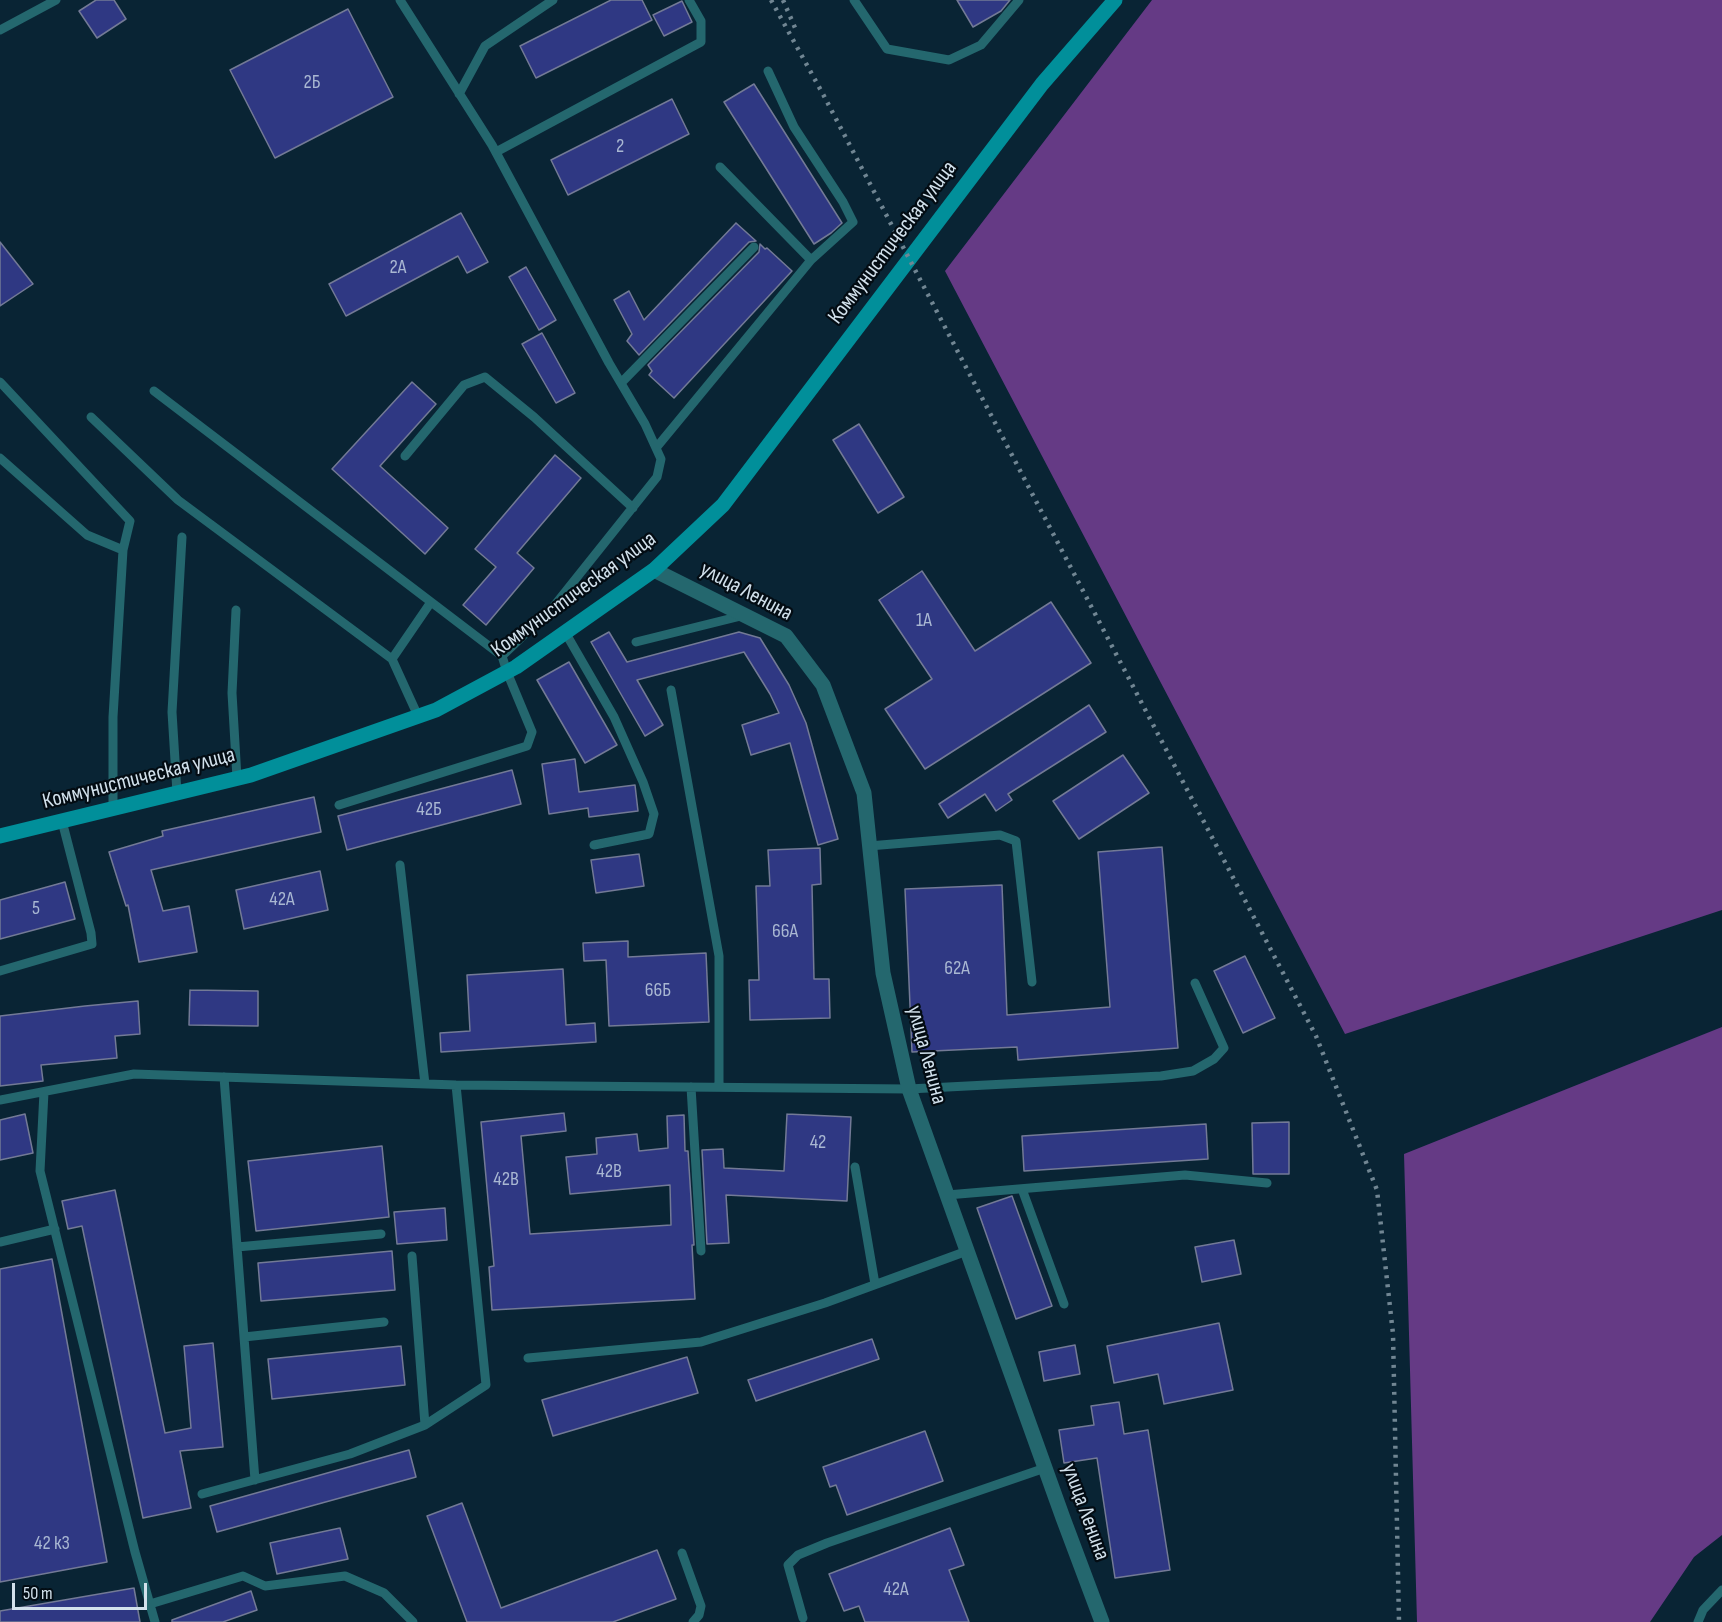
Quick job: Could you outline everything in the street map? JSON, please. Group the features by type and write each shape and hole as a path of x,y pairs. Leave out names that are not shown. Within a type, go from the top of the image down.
{"main road":[{"name":"Коммунистическая улица","path":"0,836 251,775 436,710 507,672 654,570 723,505 1042,84 1115,0"}],"street":[{"name":"улица Ленина","path":"654,570 786,636 823,685 864,793 882,972 909,1089 1102,1622"}],"lane":[{"path":"0,30 56,0"},
{"path":"400,0 496,152 645,424 661,459 657,477 554,606 502,656"},
{"path":"459,94 485,45 553,0"},
{"path":"496,152 701,42 701,21 689,0"},
{"path":"854,0 887,49 949,60 981,45 1018,0"},
{"path":"656,447 811,260 853,222 843,202 794,127 768,71"},
{"path":"720,167 811,260"},
{"path":"621,383 754,247"},
{"path":"405,456 464,385 485,377 534,417 633,508"},
{"path":"0,382 130,521 123,550 113,717 113,808"},
{"path":"154,391 502,656 532,732 527,746 339,805"},
{"path":"91,417 178,500 392,659 418,716"},
{"path":"0,458 87,535 123,550"},
{"path":"177,793 172,712 182,537"},
{"path":"392,659 431,602"},
{"path":"236,610 232,693 237,778"},
{"path":"636,642 745,615"},
{"path":"565,632 614,717 643,782 654,814 649,834 594,845"},
{"path":"672,690 719,956 719,1087"},
{"path":"0,971 92,944 92,933 62,821"},
{"path":"869,846 1000,835 1016,841 1032,982"},
{"path":"400,865 425,1084"},
{"path":"0,1100 134,1074 456,1085 909,1089 1161,1076 1193,1071 1214,1059 1224,1048 1195,983"},
{"path":"224,1077 255,1480"},
{"path":"202,1494 350,1454 425,1425 486,1385 456,1085"},
{"path":"691,1087 701,1251"},
{"path":"44,1092 40,1171 135,1552 155,1622"},
{"path":"855,1167 875,1284"},
{"path":"947,1195 1185,1175 1267,1184"},
{"path":"1022,1189 1064,1304"},
{"path":"0,1242 55,1229"},
{"path":"237,1247 381,1234"},
{"path":"528,1358 701,1342 825,1303 967,1251"},
{"path":"412,1256 425,1425"},
{"path":"244,1337 384,1322"},
{"path":"803,1618 788,1565 798,1556 827,1543 1045,1468"},
{"path":"682,1553 701,1606 699,1615 693,1622"},
{"path":"150,1604 243,1576 265,1586 345,1576 384,1593 413,1622"},
{"path":"1698,1622 1703,1610 1722,1590"}],"shaded area":[{"path":"1152,0 1722,0 1722,910 1345,1034 945,271"},
{"path":"1722,1027 1722,1535 1694,1557 1650,1622 1417,1622 1404,1154"}],"building":[{"path":"96,0 114,0 126,19 97,38 79,11"},
{"path":"611,0 642,0 652,20 536,78 520,46"},
{"path":"957,0 1010,0 1001,11 973,27"},
{"path":"682,1 692,22 664,36 653,15"},
{"path":"348,9 393,97 275,158 230,70"},
{"path":"754,84 842,223 814,244 724,102"},
{"path":"672,99 689,134 568,195 551,160"},
{"path":"461,213 488,262 467,273 458,256 346,316 329,284"},
{"path":"736,223 756,241 749,242 639,355 627,341 632,334 614,300 629,291 644,320"},
{"path":"0,242 33,284 0,306"},
{"path":"760,244 792,271 674,398 649,375 652,371 648,365 759,252"},
{"path":"526,267 556,320 539,330 509,277"},
{"path":"542,333 575,393 556,403 522,344"},
{"path":"412,382 436,404 380,466 448,528 425,554 332,469"},
{"path":"859,424 904,497 878,513 833,440"},
{"path":"555,455 581,478 517,553 534,568 486,625 463,605 496,567 475,549"},
{"path":"922,571 975,651 1051,602 1091,663 925,769 885,709 932,679 879,600"},
{"path":"609,632 627,662 739,632 760,638 789,685 806,723 838,839 818,845 790,743 751,755 742,725 779,713 744,652 637,680 663,725 645,736 591,642"},
{"path":"569,662 617,745 585,763 537,680"},
{"path":"1089,705 1106,732 1008,794 1012,800 996,811 985,794 948,818 939,804"},
{"path":"1123,755 1149,793 1079,839 1053,801"},
{"path":"575,759 579,792 635,785 638,811 589,817 588,808 549,814 542,764"},
{"path":"512,770 521,804 347,850 338,816"},
{"path":"314,797 321,832 151,870 163,911 189,906 197,952 139,962 128,905 126,906 109,852 163,836 162,831"},
{"path":"1162,847 1178,1048 1018,1060 1017,1047 912,1052 905,889 1002,885 1007,1015 1110,1007 1098,852"},
{"path":"820,848 821,884 812,885 814,979 829,979 830,1018 750,1020 749,980 759,980 756,886 770,886 768,850"},
{"path":"639,854 644,886 596,893 591,860"},
{"path":"320,871 328,910 244,929 236,890"},
{"path":"65,882 75,919 0,939 0,900"},
{"path":"628,941 628,957 706,953 709,1022 609,1026 606,960 584,961 583,943"},
{"path":"1245,956 1275,1018 1243,1033 1214,971"},
{"path":"563,969 566,1025 595,1023 596,1042 441,1052 440,1033 470,1031 467,975"},
{"path":"190,990 258,991 258,1026 189,1025"},
{"path":"138,1001 140,1034 115,1036 117,1058 41,1065 43,1081 0,1086 0,1016"},
{"path":"564,1113 566,1131 521,1136 530,1234 671,1225 670,1185 570,1194 566,1157 597,1154 596,1138 637,1134 639,1151 668,1148 667,1116 684,1115 694,1245 692,1245 695,1299 492,1310 489,1267 494,1266 481,1122"},
{"path":"25,1114 33,1153 0,1160 0,1120"},
{"path":"787,1114 851,1117 847,1201 726,1195 729,1243 707,1244 702,1150 723,1149 724,1168 784,1171"},
{"path":"1289,1122 1289,1174 1253,1174 1252,1123"},
{"path":"1206,1124 1208,1159 1024,1171 1022,1136"},
{"path":"382,1146 389,1217 256,1231 248,1161"},
{"path":"115,1190 165,1433 191,1428 184,1346 213,1343 223,1447 180,1451 191,1508 143,1518 82,1226 68,1229 62,1201"},
{"path":"1012,1196 1052,1306 1016,1319 977,1208"},
{"path":"445,1208 447,1240 397,1244 394,1212"},
{"path":"1234,1240 1241,1274 1202,1282 1195,1247"},
{"path":"392,1251 395,1290 261,1301 258,1263"},
{"path":"52,1259 107,1562 0,1582 0,1269"},
{"path":"1219,1323 1233,1390 1164,1404 1158,1374 1114,1383 1107,1346"},
{"path":"872,1339 879,1359 756,1401 748,1380"},
{"path":"1075,1345 1080,1374 1044,1381 1039,1352"},
{"path":"401,1346 405,1385 272,1399 268,1359"},
{"path":"687,1357 698,1393 553,1436 542,1400"},
{"path":"1119,1402 1124,1434 1148,1430 1170,1570 1115,1578 1097,1458 1064,1463 1059,1430 1094,1425 1091,1406"},
{"path":"925,1431 943,1481 847,1515 836,1485 830,1487 823,1467"},
{"path":"409,1450 416,1477 217,1532 210,1506"},
{"path":"462,1503 501,1608 657,1550 676,1599 613,1622 467,1622 427,1516"},
{"path":"340,1528 348,1559 277,1574 270,1543"},
{"path":"950,1528 964,1565 949,1570 969,1622 865,1622 859,1606 844,1611 829,1574"},
{"path":"134,1588 140,1622 0,1622 0,1611"},
{"path":"251,1591 257,1610 223,1622 172,1622 172,1620"}],"railway":[{"path":"771,0 824,96 1316,1036 1377,1190 1393,1334 1399,1622"},
{"path":"783,0 796,30"}]}
